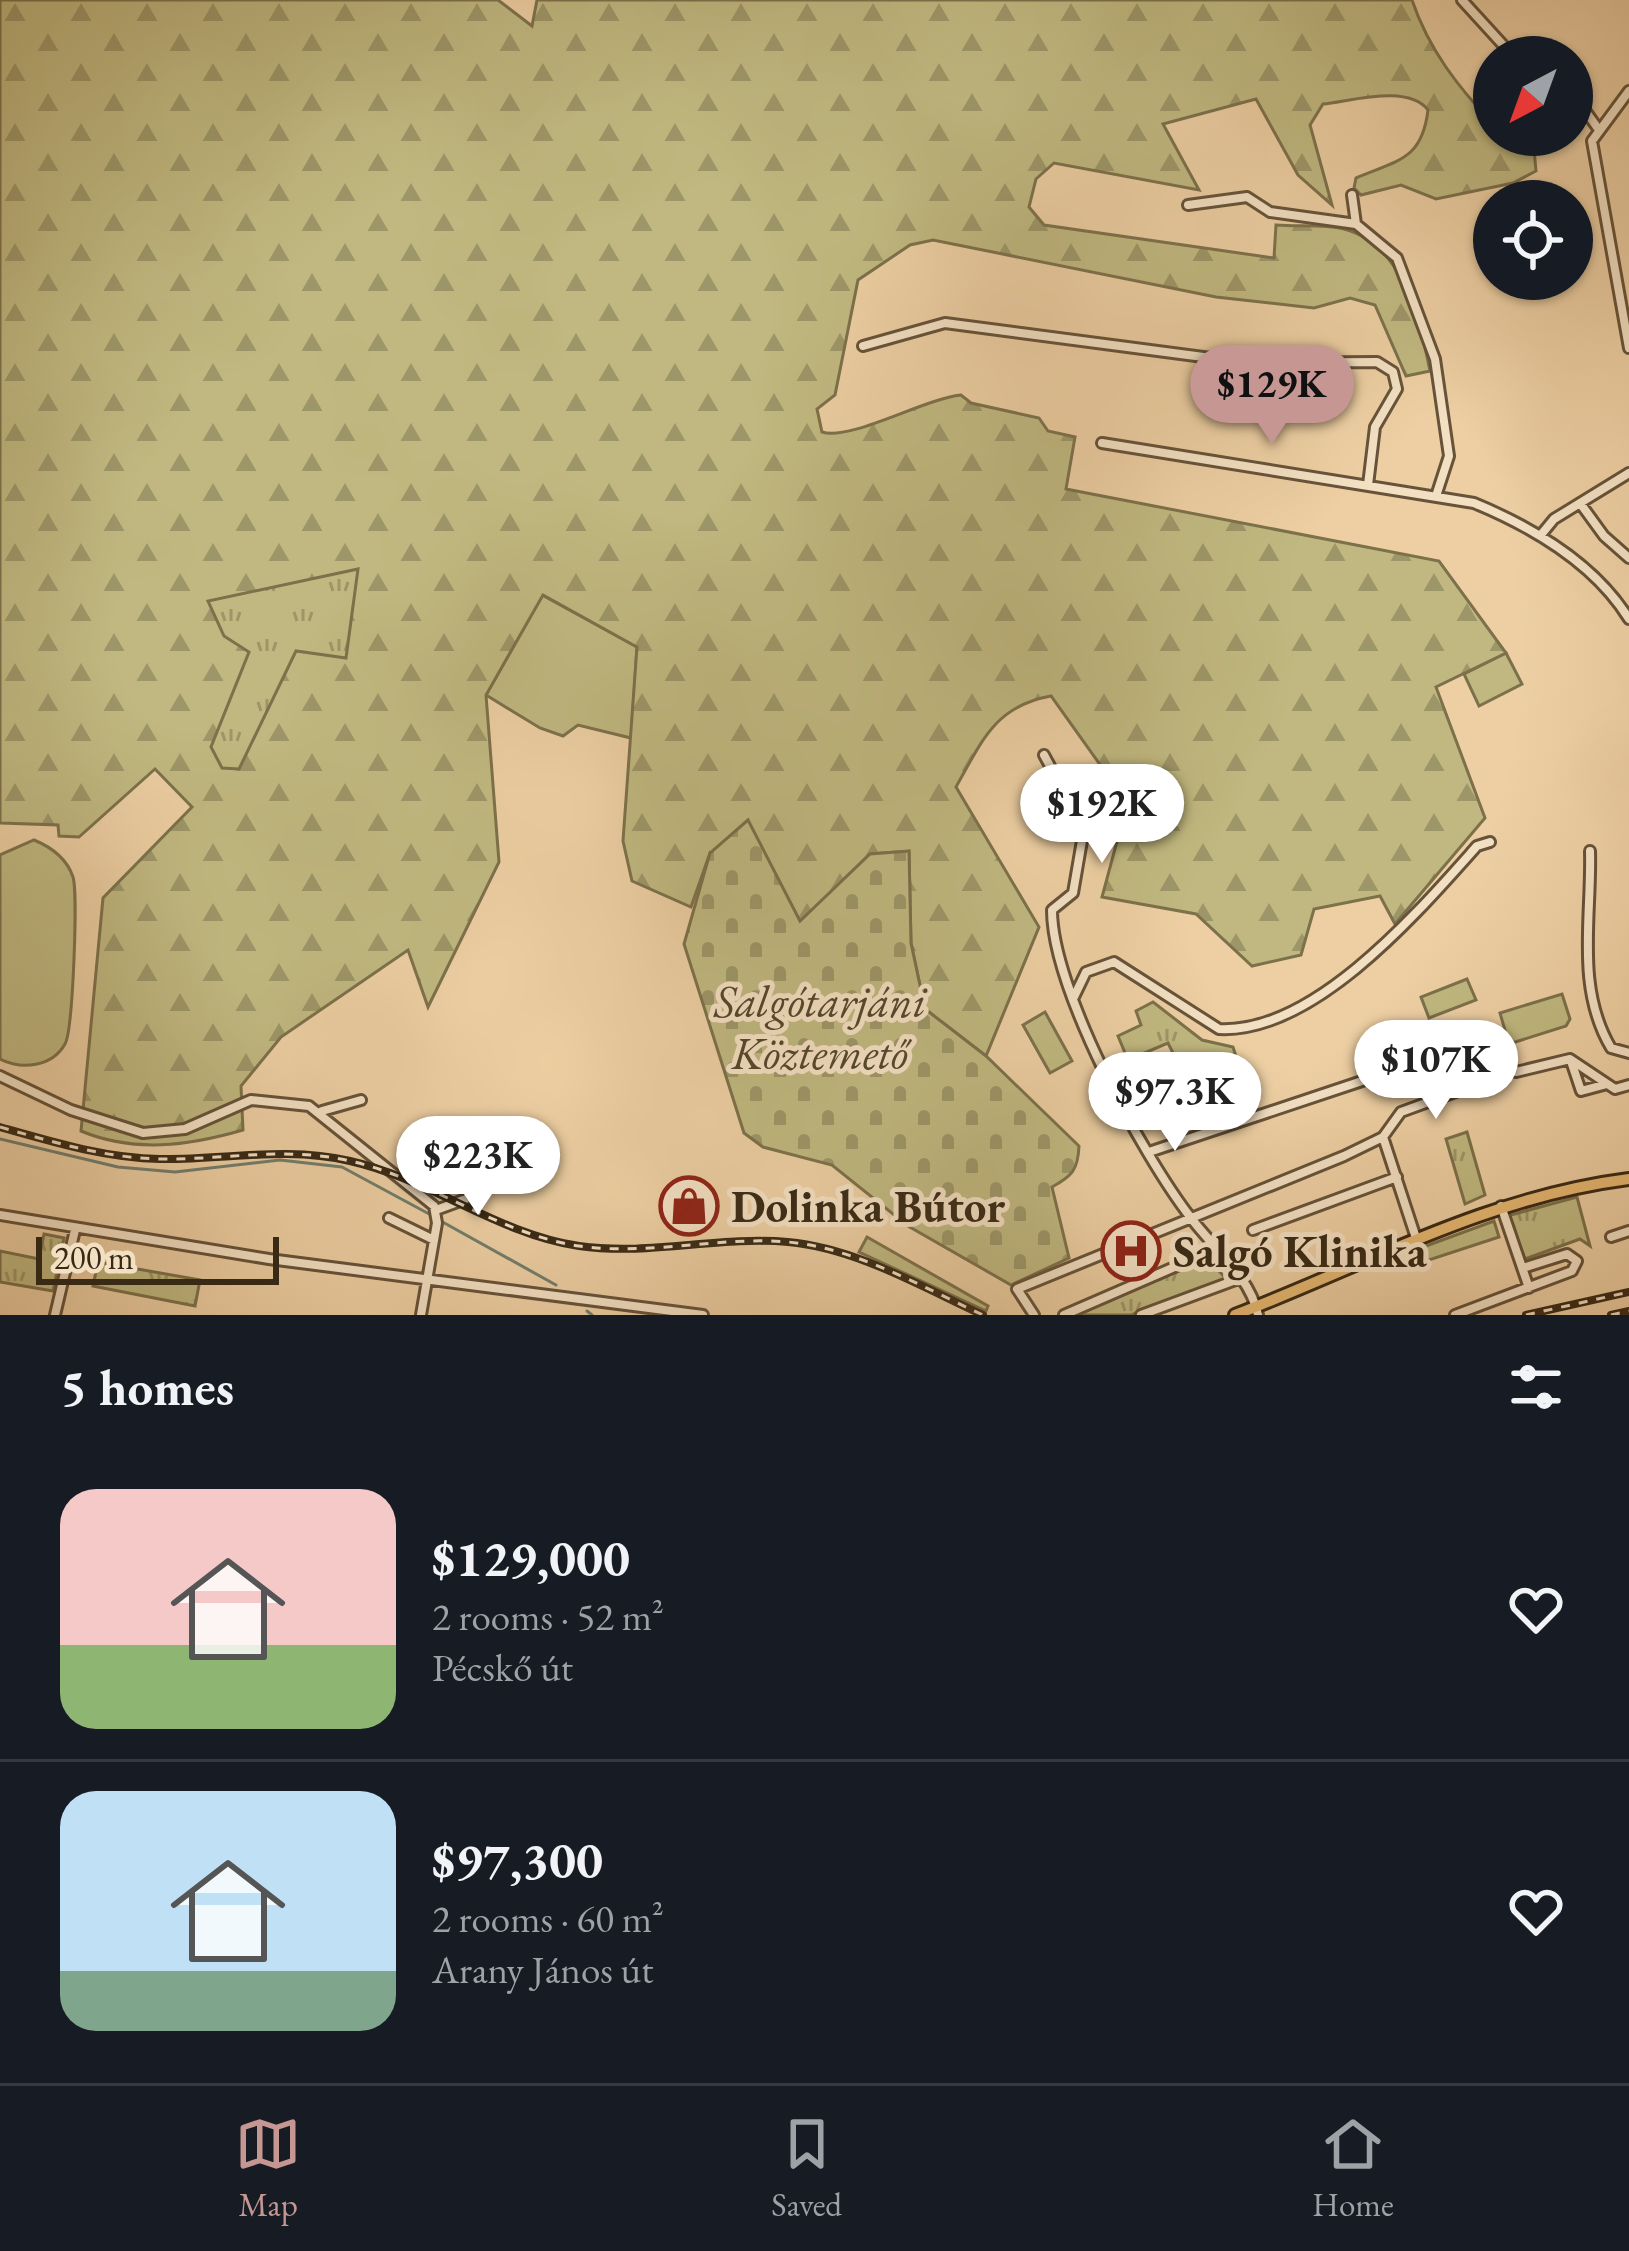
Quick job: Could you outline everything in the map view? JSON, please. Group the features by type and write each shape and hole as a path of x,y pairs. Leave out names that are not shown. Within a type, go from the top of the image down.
{"main road":[{"path":"1247,1313 1501,1205 1555,1189 1629,1179"}],"street":[{"path":"1462,0 1495,36"},
{"path":"1629,91 1592,144 1629,348"},
{"path":"1593,122 1599,130"},
{"path":"1352,195 1356,224"},
{"path":"1188,206 1238,196 1270,212 1356,224 1397,258 1430,339 1449,455 1437,494"},
{"path":"863,346 945,322 1249,363 1377,362 1393,372 1397,388 1375,427 1368,485"},
{"path":"1102,443 1437,494 1500,514 1540,536 1593,576 1629,619"},
{"path":"1540,536 1580,503 1629,473"},
{"path":"1580,503 1604,536 1629,557"},
{"path":"1044,755 1084,829 1073,893 1052,910 1072,1000 1149,1152 1191,1218 1241,1278 1247,1313"},
{"path":"1072,1000 1086,971 1095,964 1124,964 1186,1012 1219,1028 1275,1017 1335,983 1424,906 1477,846 1490,842"},
{"path":"1590,851 1592,905 1585,943 1592,992 1611,1048 1629,1053"},
{"path":"1063,974 1086,971"},
{"path":"1516,1072 1570,1060 1607,1084"},
{"path":"1570,1060 1580,1090 1629,1085"},
{"path":"0,1076 70,1110 143,1132 185,1129 251,1100 296,1102 320,1112 436,1216"},
{"path":"1149,1152 1368,1078"},
{"path":"1034,1315 1019,1293 1383,1137 1401,1112 1472,1087"},
{"path":"320,1112 361,1100"},
{"path":"1383,1137 1416,1238"},
{"path":"1253,1230 1397,1177"},
{"path":"436,1216 466,1199 484,1181"},
{"path":"1501,1205 1528,1288"},
{"path":"0,1215 75,1230 703,1315"},
{"path":"421,1315 436,1216"},
{"path":"389,1218 434,1240"},
{"path":"55,1315 75,1230"},
{"path":"1611,1237 1629,1231"},
{"path":"1064,1315 1216,1249"},
{"path":"1455,1315 1573,1270 1577,1259 1567,1254 1523,1268"},
{"path":"1142,1315 1241,1278"}],"green space":[{"path":"0,0 498,0 532,26 537,0 1412,0 1436,52 1473,101 1473,156 1535,156 1536,171 1519,180 1473,180 1473,191 1436,199 1401,185 1361,195 1354,188 1356,178 1414,149 1428,110 1419,102 1394,96 1323,104 1310,125 1332,205 1298,175 1256,99 1163,124 1199,190 1054,163 1036,179 1029,207 1044,225 1274,258 1276,225 1344,229 1364,237 1381,250 1405,286 1430,371 1406,376 1375,305 1350,298 1314,308 1216,297 933,240 910,245 858,280 835,395 817,409 822,432 835,433 961,395 971,403 1039,418 1048,431 1075,437 1066,489 1439,561 1506,653 1436,687 1485,818 1395,924 1380,896 1314,909 1301,955 1252,966 1196,914 1102,897 1119,834 1101,766 1051,696 1032,701 992,728 956,787 1039,927 986,1056 925,1009 911,943 909,851 870,854 800,922 710,853 691,907 632,881 623,841 637,647 543,595 486,695 499,862 428,1007 408,950 281,1037 241,1086 243,1130 202,1140 141,1145 81,1131 103,898 192,807 155,769 79,837 59,836 58,825 0,823"},
{"path":"358,569 346,658 296,651 239,769 222,768 211,747 249,652 224,636 208,601"},
{"path":"542,595 637,647 631,738 578,725 563,736 540,728 486,695"},
{"path":"1506,653 1522,684 1479,706 1464,674"},
{"name":"Salgótarjáni Köztemető","path":"748,820 800,921 870,854 909,851 911,943 925,1009 986,1056 1079,1146 1073,1171 1052,1187 1069,1258 1011,1285 908,1226 832,1165 763,1147 744,1133 684,944 710,853"},
{"path":"34,840 58,854 73,877 70,1014 68,1034 59,1052 45,1062 18,1065 0,1059 0,855"},
{"path":"1467,979 1476,1000 1429,1018 1421,997"},
{"path":"1562,994 1570,1019 1566,1026 1509,1044 1500,1013"},
{"path":"1153,1002 1202,1040 1233,1047 1248,1095 1226,1104 1215,1082 1179,1097 1168,1068 1178,1063 1168,1043 1128,1060 1118,1036 1141,1025 1136,1011"},
{"path":"1045,1012 1072,1061 1050,1073 1023,1025"},
{"path":"1467,1132 1485,1195 1465,1204 1446,1139"},
{"path":"1577,1197 1590,1246 1580,1239 1525,1259 1507,1216"},
{"path":"1494,1221 1499,1237 1420,1263 1415,1250"},
{"path":"44,1234 64,1238 53,1291 0,1282 0,1251 39,1259"},
{"path":"867,1237 988,1306 986,1311 859,1252"},
{"path":"1206,1256 1227,1280 1131,1315 1068,1315"},
{"path":"98,1262 200,1280 195,1306 93,1286"}],"waterway":[{"path":"0,1139 118,1167 175,1172 280,1160 342,1167 431,1215"},
{"path":"439,1220 556,1285"},
{"path":"587,1311 592,1315"}],"tunnel":[{"path":"1472,1086 1516,1072"}],"railway":[{"path":"0,1127 119,1156 184,1159 278,1154 350,1161 408,1180 520,1230 579,1246 632,1249 762,1241 813,1246 888,1270 983,1315"},
{"path":"1526,1315 1629,1292"},
{"path":"1611,1315 1629,1311"}],"place":[{"name":"Dolinka Bútor","path":"689,1206"},
{"name":"Salgó Klinika","path":"1131,1251"}]}
